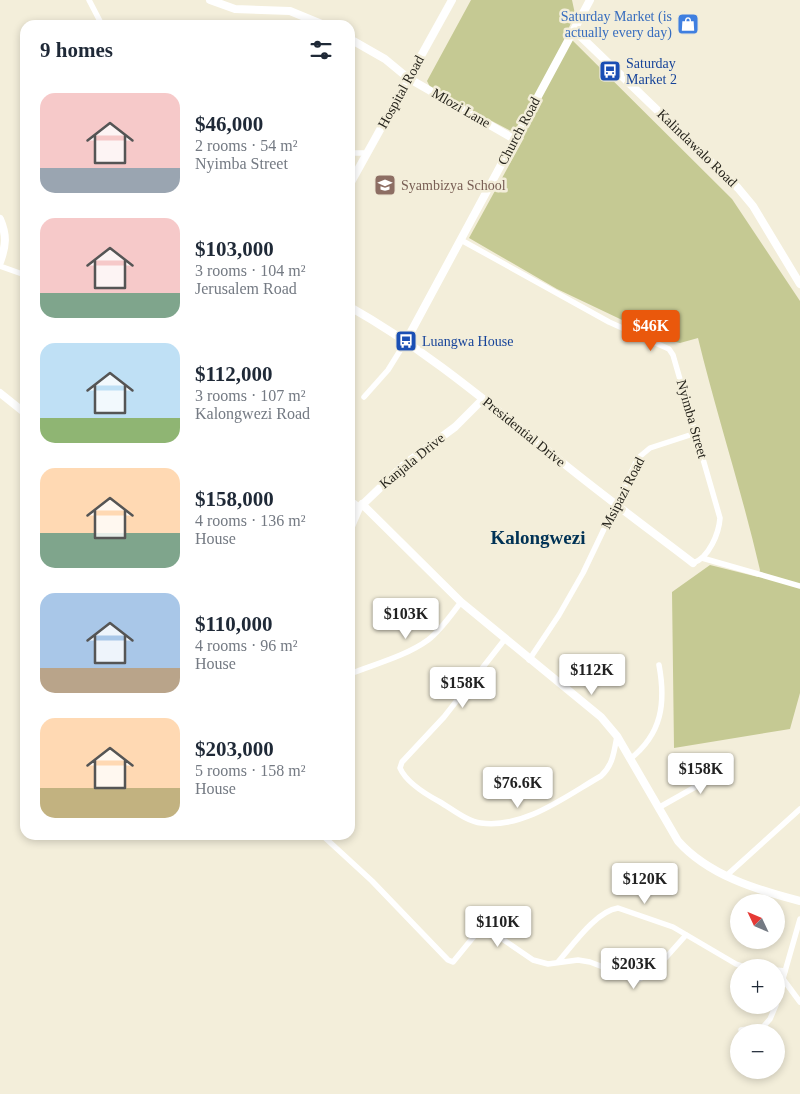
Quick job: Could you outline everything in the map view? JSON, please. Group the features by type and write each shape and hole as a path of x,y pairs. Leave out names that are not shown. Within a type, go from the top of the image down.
{"street":[{"path":"89,0 99,20"},
{"path":"210,0 235,9 290,11 312,20"},
{"name":"Hospital Road","path":"355,175 452,0"},
{"name":"Church Road","path":"406,341 590,0"},
{"name":"Kalindawalo Road","path":"574,30 738,188 753,206 800,284"},
{"name":"Mlozi Lane","path":"355,42 385,59 408,78 514,139"},
{"path":"355,153 367,153"},
{"path":"0,219 5,230 6,244 0,262"},
{"name":"Nyimba Street","path":"461,240 609,322 669,349 673,356 720,518 720,530 702,558 693,563"},
{"path":"0,266 20,273"},
{"name":"Presidential Drive","path":"355,309 406,341 693,563"},
{"path":"364,397 388,370 406,341"},
{"path":"0,393 20,409"},
{"name":"Kanjala Drive","path":"355,518 360,506 405,464 456,427 483,399"},
{"name":"Msipazi Road","path":"529,660 571,596 615,504 643,452 696,433"},
{"path":"355,504 360,506 461,602 529,660 602,717 617,736 658,808 684,848 726,876 756,888 800,901"},
{"path":"702,558 800,586"},
{"path":"355,672 409,650 428,640 461,602"},
{"path":"505,639 444,717 402,762 400,768 402,774 432,797 480,823 497,824 521,820 601,776 612,761 617,736"},
{"path":"630,759 644,749 652,737 663,699 659,665"},
{"path":"658,808 697,786 731,760"},
{"path":"726,876 800,809"},
{"path":"327,840 372,881 448,960 453,962 475,935 492,932 533,960 548,964 578,960 590,962 624,976 641,980 653,972 686,935"},
{"path":"558,962 582,933 615,908 657,919 730,961"},
{"path":"785,971 798,941 800,919"},
{"path":"785,982 800,1002"}],"green space":[{"path":"471,0 572,0 575,14 566,34 732,199 800,301 800,693 790,729 674,748 672,592 710,565 758,577 760,570 698,338 680,343 660,338 557,289 469,238 524,138 431,89 427,81"}],"place":[{"name":"Saturday Market (is actually every day)","path":"688,24"},
{"name":"Saturday Market 2","path":"610,71"},
{"name":"Syambizya School","path":"385,185"},
{"name":"Luangwa House","path":"406,341"}],"district":[{"name":"Kalongwezi","path":"538,537"}]}
